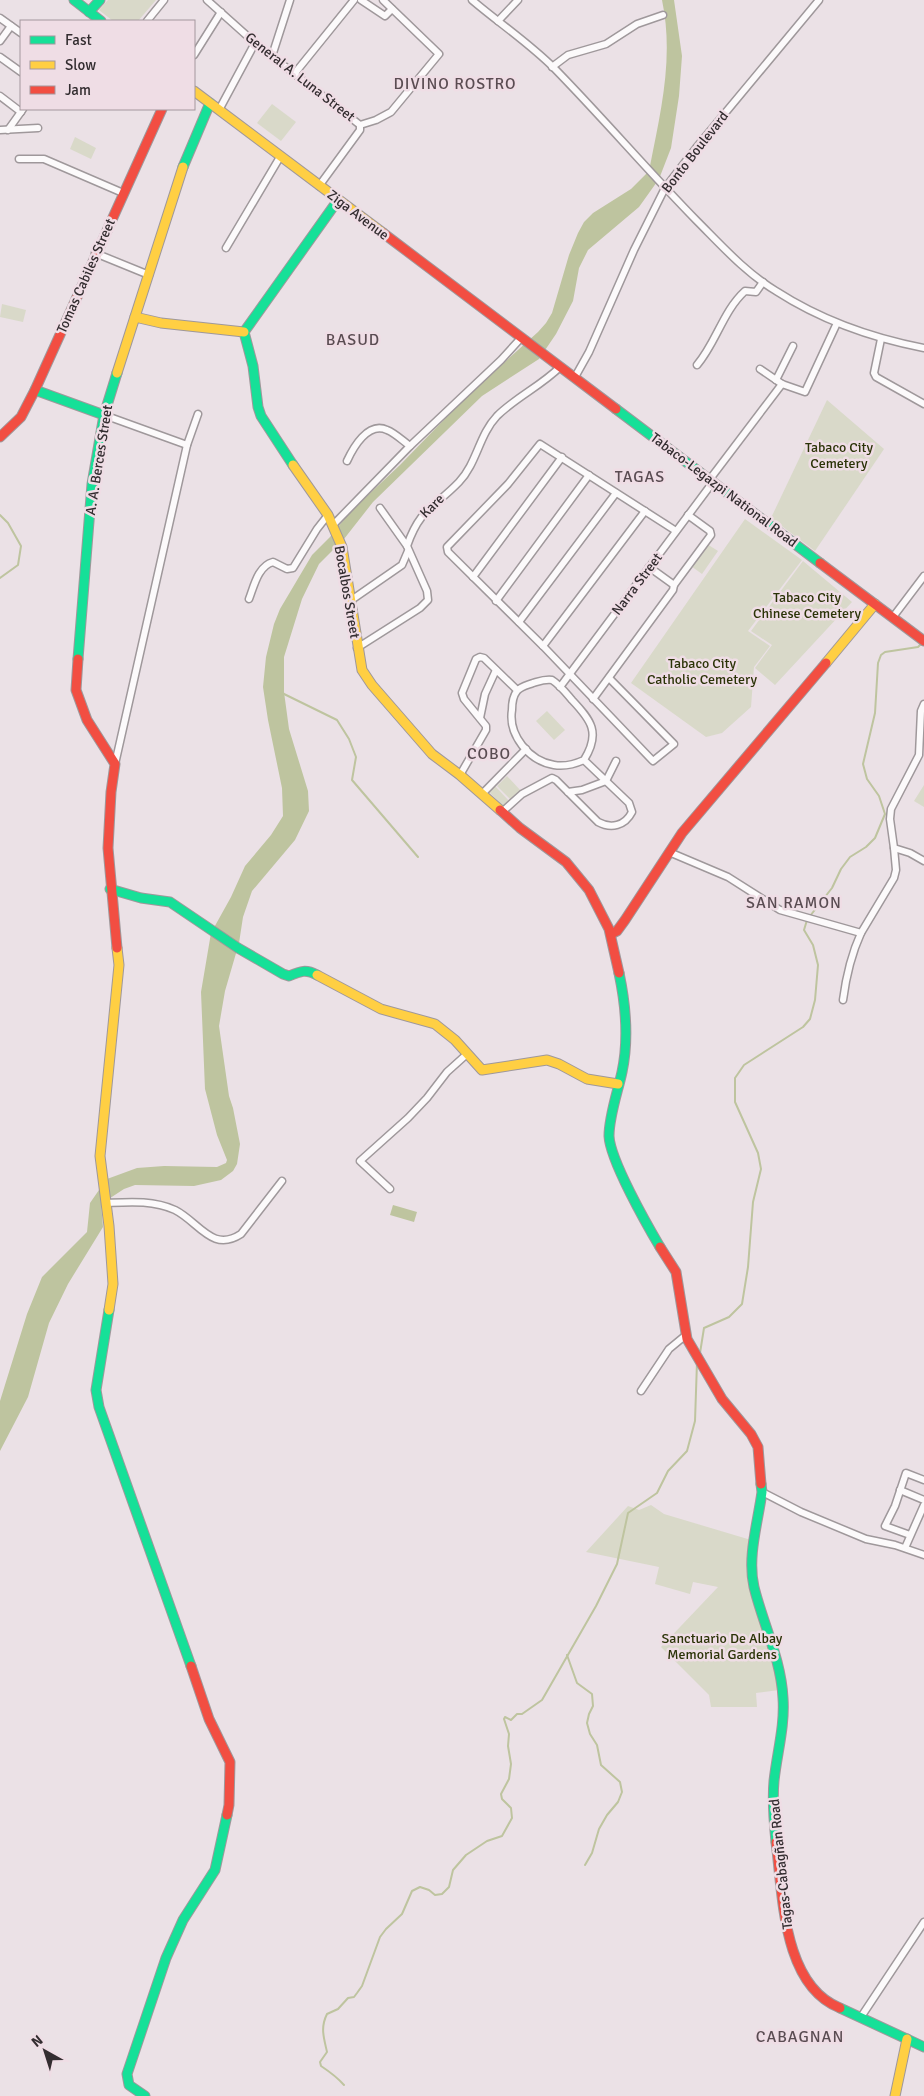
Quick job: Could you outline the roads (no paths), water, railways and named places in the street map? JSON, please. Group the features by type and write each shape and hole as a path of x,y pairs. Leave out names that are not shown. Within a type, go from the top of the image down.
{"street":[{"path":"74,0 91,16 100,0"},
{"path":"148,20 164,0"},
{"name":"General A. Luna Street","path":"207,0 255,43 360,125 360,130 319,186"},
{"path":"272,56 290,0"},
{"path":"295,73 354,0"},
{"path":"361,0 385,16 392,9"},
{"path":"360,125 376,120 391,112 438,54 383,0"},
{"path":"472,0 552,67 727,251 763,282 775,291 838,323 881,339 924,348"},
{"path":"498,21 518,0"},
{"name":"Bonto Boulevard","path":"575,377 589,352 663,185 819,0"},
{"path":"195,53 221,12"},
{"path":"552,67 568,55 606,44 637,24 663,15"},
{"path":"0,18 20,32"},
{"path":"0,41 12,26"},
{"path":"219,110 255,43"},
{"path":"0,57 20,71"},
{"name":"Ziga Avenue","path":"195,92 522,338"},
{"path":"0,96 20,109"},
{"name":"A. A. Berces Street","path":"115,764 86,720 76,690 92,484 104,414 185,161 210,103"},
{"path":"8,130 22,110"},
{"name":"Tomas Cabiles Street","path":"0,437 21,417 35,390 95,253 162,110"},
{"path":"0,130 38,128"},
{"path":"226,248 280,157"},
{"path":"19,159 44,159 123,193"},
{"path":"135,317 161,323 244,332 338,200"},
{"path":"95,253 149,275"},
{"path":"697,365 706,354 733,304 744,291 756,292 763,282"},
{"path":"760,369 779,382 805,392 838,323"},
{"name":"Bocalbos Street","path":"244,332 253,366 258,407 261,416 288,459 328,515 342,547 362,670 372,685 432,754 460,775 520,828 566,862 579,875 603,915 611,934"},
{"path":"334,526 462,394 501,360 522,338"},
{"name":"Tabaco-Legazpi National Road","path":"522,338 924,641"},
{"path":"881,339 874,373 876,377 924,404"},
{"name":"Narra Street","path":"560,687 688,515 779,382 794,346"},
{"name":"Kare","path":"350,601 402,565 417,521 428,508 459,482 469,468 486,430 497,417 560,367"},
{"path":"35,390 187,445"},
{"path":"145,2096 128,2085 126,2080 127,2074 166,1958 183,1920 215,1870 229,1805 230,1762 209,1719 99,1407 96,1390 113,1284 100,1156 100,1138 118,965 108,848 111,792 115,764 187,445 198,414"},
{"path":"347,461 359,441 367,434 382,428 388,430 410,446"},
{"path":"610,678 674,744 653,761 543,646 448,552 447,547 508,484 537,446 542,444 676,530"},
{"path":"473,577 562,457"},
{"path":"496,600 588,475"},
{"path":"519,622 616,492"},
{"path":"357,648 420,608 428,600 427,590 408,548 380,508"},
{"path":"543,646 645,511"},
{"path":"249,599 262,569 268,563 273,562 288,569 293,568 316,529 328,515"},
{"path":"593,699 674,590 674,585 711,533 688,515"},
{"path":"649,567 674,585"},
{"path":"892,617 924,576"},
{"path":"611,934 617,931 625,920 670,852 701,810 875,604"},
{"path":"460,775 486,730 486,726 464,699 462,693 476,659 484,658 517,690"},
{"path":"480,718 485,694 496,670"},
{"path":"548,679 560,687 590,721 592,741 584,760 575,764 555,765 540,759 526,749 515,735 511,720 513,700 517,690 548,679"},
{"path":"843,1000 852,956 861,933 894,878 896,870 890,819 891,809 919,755 921,711 924,704"},
{"path":"482,794 526,749"},
{"path":"552,778 598,822 609,827 615,826 630,816 632,807 584,760"},
{"path":"568,792 582,790 606,781 616,761"},
{"path":"502,812 522,794 552,778 555,765"},
{"path":"894,848 910,853 924,861"},
{"path":"670,852 728,877 772,906 861,933"},
{"path":"110,889 141,898 170,902 238,948 280,973 289,976 303,970 308,970 381,1009 431,1022 450,1035 482,1070 548,1060 587,1079 618,1084"},
{"name":"Tagas-Cabagñan Road","path":"611,934 623,992 627,1025 622,1072 618,1084 609,1136 614,1153 644,1221 676,1272 686,1335 722,1399 752,1434 758,1446 762,1492 752,1564 754,1586 774,1649 784,1696 784,1719 774,1779 772,1807 787,1931 800,1968 812,1988 827,2003 924,2047"},
{"path":"390,1189 360,1161 408,1118 427,1098 447,1072 467,1054"},
{"path":"105,1200 157,1204 175,1210 212,1238 234,1239 242,1234 282,1181"},
{"path":"641,1391 669,1349 686,1335"},
{"path":"910,1535 885,1526 906,1473 924,1480"},
{"path":"900,1490 924,1500"},
{"path":"762,1492 801,1512 866,1540 905,1548 924,1555"},
{"path":"905,1548 924,1505"},
{"path":"861,2017 924,1922"},
{"path":"895,2096 907,2038"}],"waterway":[{"path":"0,515 8,523 21,546 18,565 0,578"},
{"path":"810,916 832,888 841,869 850,857 866,847 875,838 885,814 879,796 867,779 863,764 875,713 878,663 881,655 885,652 918,647 921,644"},
{"path":"282,693 337,720 349,739 356,757 352,780 418,857"},
{"path":"700,1353 704,1328 729,1317 742,1304 748,1267 753,1202 761,1169 758,1153 735,1102 735,1078 744,1065 803,1027 810,1019 815,1000 818,965 813,945 804,930 807,920"},
{"path":"344,2085 321,2066 320,2062 327,2052 323,2028 327,2014 338,2009 348,1998 354,1997 362,1986 380,1937 402,1914 412,1891 420,1887 429,1890 435,1895 442,1894 449,1887 453,1870 466,1855 487,1841 502,1836 512,1818 511,1808 502,1799 501,1794 509,1779 511,1764 508,1746 509,1734 504,1719 505,1717 511,1720 517,1714 522,1714 542,1700 596,1606 617,1564 628,1513 657,1493 668,1471 687,1451 695,1421 697,1362"},
{"path":"567,1655 577,1683 592,1694 593,1706 587,1723 590,1734 597,1745 601,1765 620,1782 622,1792 618,1802 607,1815 599,1829 592,1853 585,1865"}],"district":[{"name":"DIVINO ROSTRO","path":"455,84"},
{"name":"BASUD","path":"353,340"},
{"name":"TAGAS","path":"640,477"},
{"name":"COBO","path":"489,754"},
{"name":"SAN RAMON","path":"794,903"},
{"name":"CABAGNAN","path":"800,2037"}],"park label":[{"name":"Tabaco City Cemetery","path":"839,456"},
{"name":"Tabaco City Chinese Cemetery","path":"807,606"},
{"name":"Tabaco City Catholic Cemetery","path":"702,672"},
{"name":"Sanctuario De Albay Memorial Gardens","path":"722,1646"}]}
